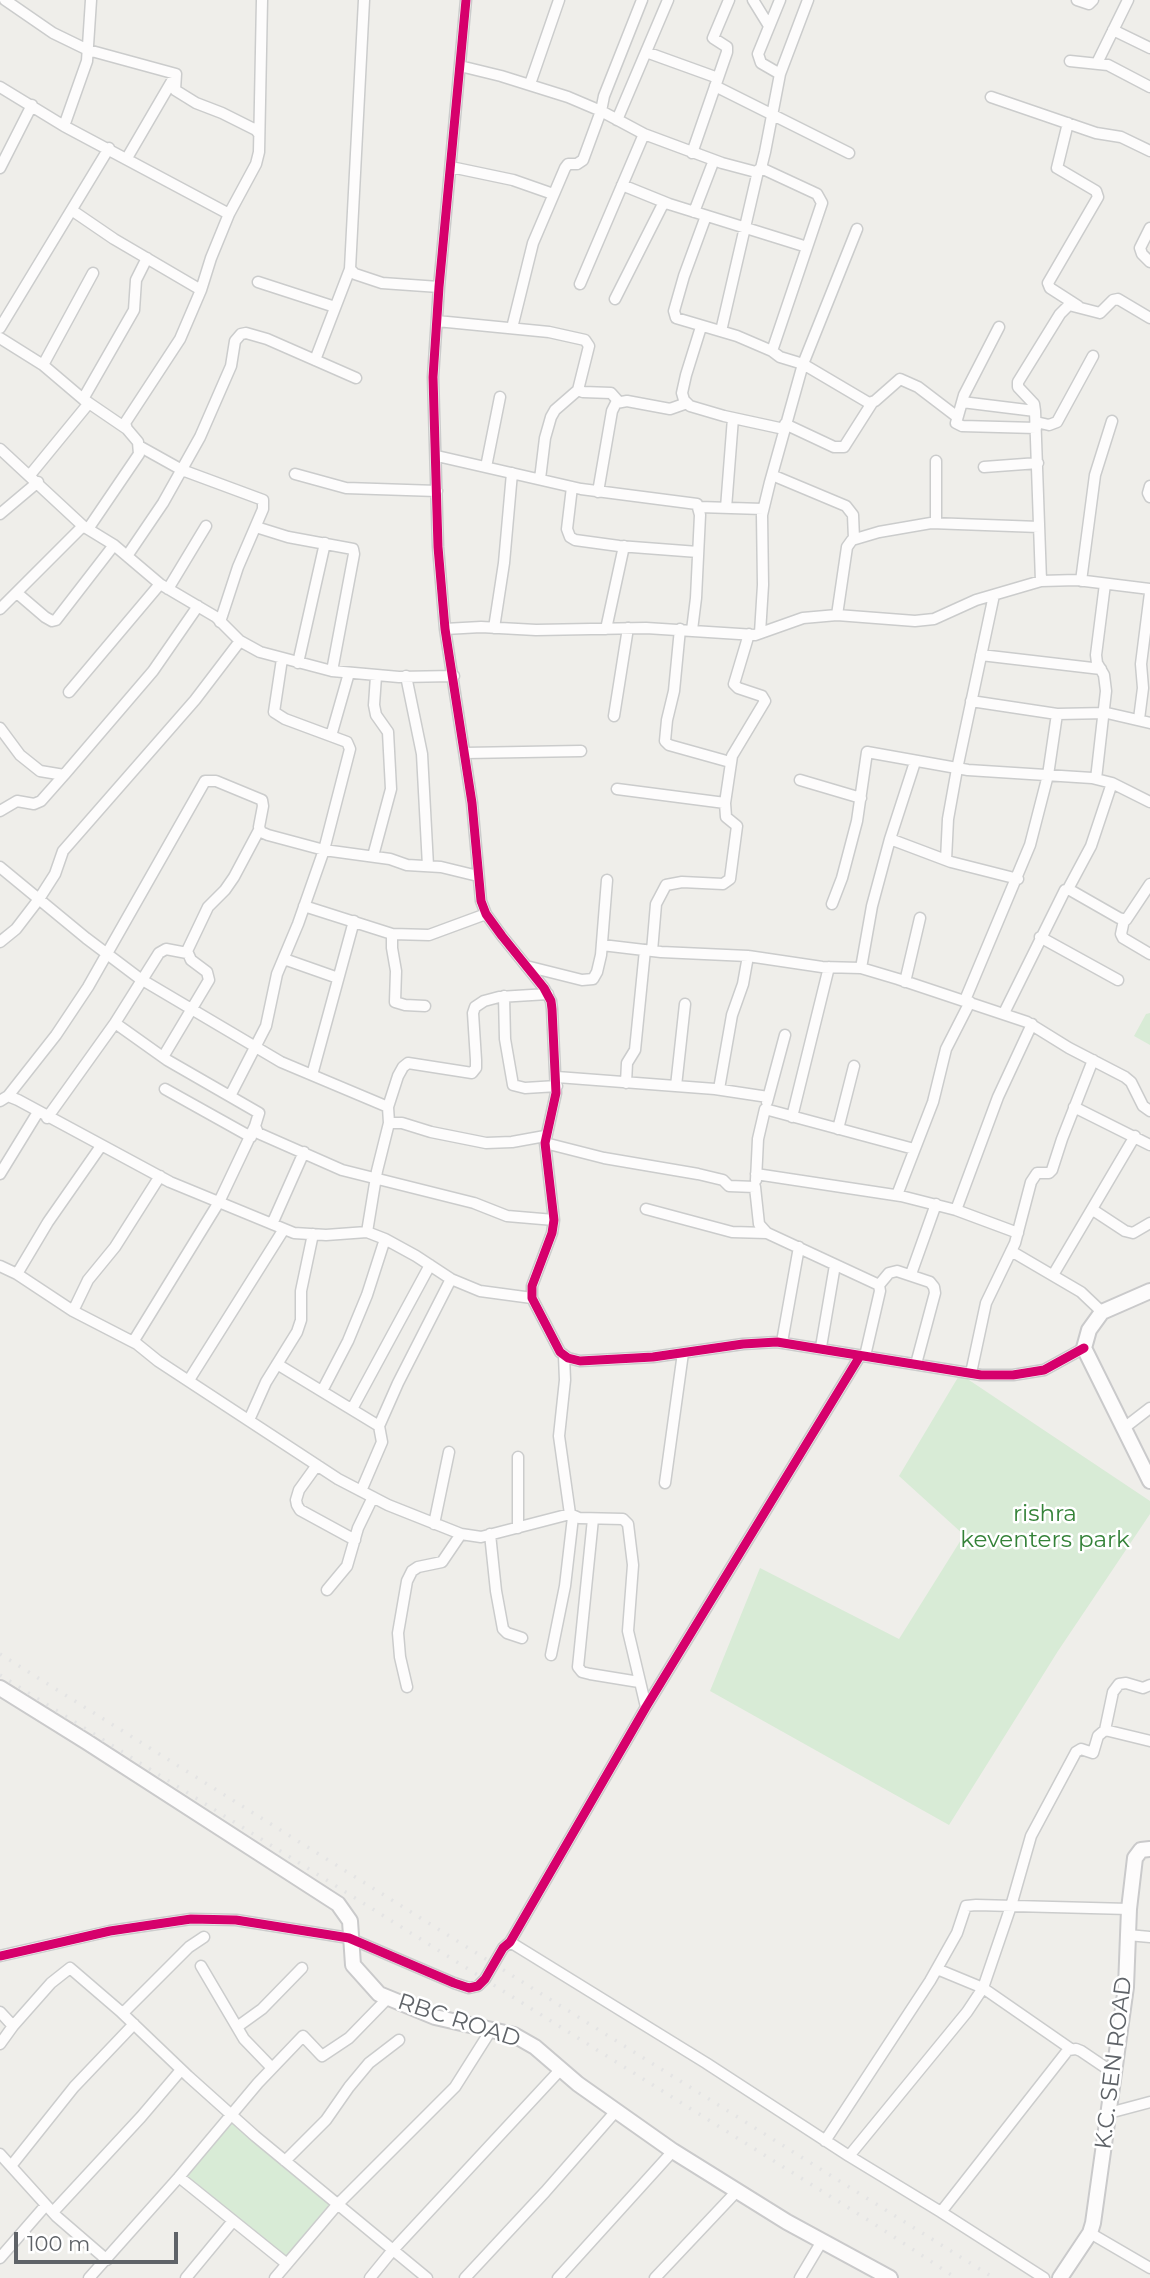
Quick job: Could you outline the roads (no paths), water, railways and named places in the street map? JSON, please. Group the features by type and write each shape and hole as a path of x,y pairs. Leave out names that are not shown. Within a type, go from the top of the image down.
{"street":[{"path":"5,0 53,33 88,50 176,74"},
{"path":"64,126 85,69 90,0"},
{"path":"220,622 238,567 263,509 263,500 182,470 139,446 125,423 175,348 201,290 229,214 256,164 262,0"},
{"path":"315,360 350,268 364,0"},
{"path":"466,0 433,377 438,547 445,629 465,753 481,901 486,914 548,994 552,1009 557,1081 554,1108 545,1140 554,1220 552,1234 532,1286 532,1298 560,1352 573,1360 589,1362 782,1342 971,1373 1013,1376 1033,1373 1056,1364 1084,1348"},
{"path":"530,84 559,0"},
{"path":"512,328 533,243 566,165 577,164 583,160 604,96 642,0"},
{"path":"617,120 668,0"},
{"path":"692,153 727,49 714,41 714,34 729,0"},
{"path":"753,0 769,26"},
{"path":"780,0 759,50 758,59 780,74"},
{"path":"721,331 780,74 808,0"},
{"path":"1077,0 1089,4 1093,0"},
{"path":"1097,63 1128,0"},
{"path":"1113,30 1150,48"},
{"path":"646,52 716,82 771,116 849,153"},
{"path":"1070,61 1097,63 1117,69 1150,86"},
{"path":"460,66 530,84 601,111 644,134 692,153 753,172 760,169 817,194 821,200 821,208 772,351"},
{"path":"176,74 175,90 196,103 256,130 259,134"},
{"path":"127,158 176,74"},
{"path":"0,87 64,126 229,214"},
{"path":"991,97 1096,133 1121,137 1150,151"},
{"path":"0,168 32,105"},
{"path":"1068,123 1057,168 1096,191 1098,197 1048,283 1050,288 1079,307"},
{"path":"580,284 644,134"},
{"path":"0,328 109,148"},
{"path":"694,212 714,160"},
{"path":"451,167 513,180 554,194"},
{"path":"622,185 664,202 807,247"},
{"path":"615,299 664,202"},
{"path":"73,211 201,290"},
{"path":"706,216 684,276 674,314 676,318 721,331 803,364 872,403"},
{"path":"1150,228 1140,248 1150,262"},
{"path":"626,1083 627,1063 635,1050 656,904 662,890 666,885 682,882 723,884 730,879 737,826 725,815 730,762 765,701 762,696 737,688 734,684 754,634 763,585 763,509 803,364 857,229"},
{"path":"0,514 34,478 86,401 134,310 134,288 146,258"},
{"path":"350,268 355,274 382,284 439,287"},
{"path":"43,365 93,273"},
{"path":"258,282 335,307"},
{"path":"1041,581 1036,420 1034,404 1018,387 1018,382 1069,305 1100,313 1113,300 1118,299 1150,318"},
{"path":"437,321 549,332 587,340 589,346 578,390 555,410 551,418 545,438 540,479"},
{"path":"687,403 682,393 701,327"},
{"path":"999,327 962,401 956,423 962,426 1036,420"},
{"path":"127,556 182,470 231,366 235,341 241,334 267,339 356,378"},
{"path":"0,338 43,365 86,401 127,429"},
{"path":"962,401 1049,425 1057,422 1093,356"},
{"path":"598,492 613,408 618,402 627,401 670,409 687,403 733,418 785,426 840,448 846,444 872,403 895,381 904,380 918,387 956,416"},
{"path":"578,390 611,393 618,402"},
{"path":"486,467 500,397"},
{"path":"726,508 733,418"},
{"path":"1082,581 1095,475 1112,421"},
{"path":"0,609 85,527 139,454 139,446"},
{"path":"0,449 85,527 114,545 164,587 198,606 240,641 260,652 332,671 376,676 454,676"},
{"path":"437,456 598,492 693,502 699,507 763,509"},
{"path":"936,461 936,523"},
{"path":"984,467 1038,463"},
{"path":"494,628 504,563 512,473"},
{"path":"296,474 346,488 437,491"},
{"path":"772,475 846,506 853,515 854,539"},
{"path":"1150,486 1150,497"},
{"path":"572,487 567,529 570,537 582,542 698,552"},
{"path":"692,630 696,598 699,507"},
{"path":"837,615 847,547 854,539 936,523 1039,527"},
{"path":"69,692 164,587 206,526"},
{"path":"256,527 288,537 353,549 332,671"},
{"path":"298,663 325,543"},
{"path":"17,593 45,617 51,621 56,620 114,545"},
{"path":"606,629 624,546"},
{"path":"445,629 628,628 754,634 803,618 837,615 925,620 994,594 1041,581 1082,581 1150,591 1141,664 1143,688 1139,719"},
{"path":"1096,779 1106,691 1096,655 1105,584"},
{"path":"946,860 948,819 957,769 994,594"},
{"path":"0,811 17,801 34,804 41,801 153,671 198,606"},
{"path":"614,716 628,628"},
{"path":"680,629 674,691 665,741 669,746 730,762"},
{"path":"0,942 16,929 39,899 55,874 63,851 195,700 240,641"},
{"path":"981,654 1101,669"},
{"path":"230,1096 266,1026 277,974 324,850 350,749 347,742 285,719 274,712 282,659"},
{"path":"331,736 349,673"},
{"path":"373,856 391,789 388,732 376,715 374,705 376,676"},
{"path":"406,676 422,754 428,866"},
{"path":"971,701 1057,714 1104,713 1150,723"},
{"path":"897,1195 933,1102 946,1049 1030,845 1048,775 1057,714"},
{"path":"0,728 20,755 40,771 64,775"},
{"path":"465,753 581,751"},
{"path":"832,904 844,870 861,798 867,752 957,769 1096,779 1112,783 1150,802"},
{"path":"861,968 872,906 900,802 915,762"},
{"path":"800,780 861,798"},
{"path":"187,953 208,907 234,877 259,830 262,800 216,781 205,781 88,987 56,1035 4,1099 43,1115 160,1176 294,1233 367,1232 385,1239 451,1279 481,1291 532,1298"},
{"path":"1004,1013 1040,937 1091,846 1112,783"},
{"path":"617,789 725,803"},
{"path":"259,830 276,838 324,850 373,856 407,865 428,866 478,876"},
{"path":"890,839 946,860 1018,878"},
{"path":"0,867 143,981 281,1062 388,1107"},
{"path":"526,966 590,980 597,972 602,945 607,880"},
{"path":"1124,920 1129,918 1142,892 1150,884"},
{"path":"1068,889 1124,920"},
{"path":"304,906 392,934 429,935 486,914"},
{"path":"905,982 920,919"},
{"path":"1124,920 1121,934 1123,939 1150,954"},
{"path":"312,1075 354,921"},
{"path":"392,934 391,948 396,971 395,1002 425,1006"},
{"path":"1040,937 1118,981"},
{"path":"602,945 861,968 1032,1024 1131,1082 1139,1100 1150,1111"},
{"path":"0,1174 115,1023 162,950 187,953"},
{"path":"163,1057 193,1010 209,978 207,972 191,960 187,953"},
{"path":"719,1089 732,1015 743,984 748,956"},
{"path":"284,960 338,978"},
{"path":"792,1117 829,967"},
{"path":"367,1232 389,1123 388,1107 403,1067 408,1063 472,1073 476,1060 473,1013 475,1007 484,1001 504,996 548,994"},
{"path":"504,996 505,1039 513,1084 525,1088 557,1081 626,1083 719,1089 768,1097"},
{"path":"676,1086 685,1004"},
{"path":"115,1023 163,1057 259,1113 251,1137 219,1202 133,1342"},
{"path":"956,1210 998,1097 1032,1024"},
{"path":"767,1233 759,1224 755,1187 758,1139 785,1035"},
{"path":"971,1373 986,1303 1018,1233 1031,1182 1037,1173 1051,1171 1093,1060"},
{"path":"838,1129 854,1066"},
{"path":"165,1089 251,1137"},
{"path":"1074,1107 1150,1145"},
{"path":"765,1109 914,1149"},
{"path":"389,1123 402,1123 486,1143 545,1140 626,1163 698,1174 723,1180 729,1186 755,1187"},
{"path":"255,1126 258,1133 342,1170 474,1203 507,1216 554,1220"},
{"path":"1054,1275 1135,1136"},
{"path":"17,1274 48,1222 101,1146"},
{"path":"272,1224 304,1152"},
{"path":"756,1174 897,1195 956,1210 1018,1233"},
{"path":"73,1311 88,1280 115,1247 160,1176"},
{"path":"911,1275 936,1204"},
{"path":"646,1209 732,1232 767,1233 879,1285"},
{"path":"1093,1210 1125,1231 1133,1233 1150,1223"},
{"path":"188,1380 284,1229"},
{"path":"249,1420 266,1382 297,1332 301,1320 301,1291 313,1234"},
{"path":"322,1391 348,1341 385,1239"},
{"path":"782,1342 799,1247"},
{"path":"1011,1251 1081,1292 1102,1312"},
{"path":"352,1409 430,1265"},
{"path":"821,1348 835,1265"},
{"path":"0,1266 17,1274 73,1311 133,1342 317,1465 361,1491 435,1524 461,1534 481,1536 572,1515 593,1519 622,1519 629,1527 633,1572 628,1631 646,1707"},
{"path":"0,1956 110,1931 191,1919 236,1920 349,1938 469,1988 478,1986 503,1948 510,1942 646,1707 863,1356 880,1291 879,1285 885,1276 893,1271 930,1282 935,1290 916,1364"},
{"path":"361,1491 382,1442 380,1426 398,1383 451,1279"},
{"path":"1150,1291 1102,1312 1089,1330 1084,1348 1150,1481"},
{"path":"664,1483 683,1353"},
{"path":"551,1655 565,1586 572,1515 559,1436 565,1380 564,1356"},
{"path":"277,1364 380,1426"},
{"path":"1124,1428 1150,1408"},
{"path":"435,1524 449,1452"},
{"path":"518,1457 518,1528"},
{"path":"317,1465 299,1490 297,1505 300,1510 355,1539"},
{"path":"327,1590 347,1566 373,1497"},
{"path":"593,1519 578,1667 582,1672 590,1674 639,1682"},
{"path":"407,1687 398,1633 407,1581 412,1571 418,1567 442,1562 461,1534"},
{"path":"490,1534 503,1629 522,1639"},
{"path":"849,2156 967,2012 983,1988 1031,1836 1076,1752 1081,1749 1094,1753 1098,1736 1105,1730 1113,1692 1122,1682 1143,1688 1150,1685"},
{"name":"RBC ROAD","path":"0,1689 320,1890 338,1904 350,1921 349,1938 353,1965 379,1994 435,2017 514,2035 535,2047 578,2084 673,2151 883,2276"},
{"path":"1105,1730 1150,1741"},
{"name":"K.C. SEN ROAD","path":"1060,2278 1090,2232 1126,1987 1129,1909 1136,1855 1141,1850 1150,1849"},
{"path":"825,2141 879,2062 937,1969 957,1933 966,1906 1129,1909"},
{"path":"1128,1935 1150,1937"},
{"path":"123,2014 189,1947 204,1937"},
{"path":"510,1942 1044,2278"},
{"path":"201,1966 244,2039 272,2068"},
{"path":"0,2044 51,1983 70,1968 232,2116 422,2276"},
{"path":"237,2027 262,2009 302,1968"},
{"path":"937,1969 983,1988 1071,2049 1081,2051 1115,2074"},
{"path":"89,2278 303,2036 322,2056 349,2038 388,1998"},
{"path":"0,2011 13,2026"},
{"path":"10,2166 74,2087 134,2024"},
{"path":"275,2278 337,2205 455,2087 491,2030"},
{"path":"285,2161 326,2120 369,2063 399,2040"},
{"path":"941,2211 1064,2054 1071,2049"},
{"path":"370,2278 561,2069"},
{"path":"0,2258 141,2118 181,2070"},
{"path":"1109,2113 1150,2102"},
{"path":"465,2278 616,2111"},
{"path":"558,2278 673,2151"},
{"path":"0,2154 50,2209 107,2260"},
{"path":"179,2177 287,2264"},
{"path":"655,2278 737,2191"},
{"path":"186,2278 233,2221"},
{"path":"1090,2232 1150,2268"},
{"path":"800,2278 822,2241"}],"railway":[{"path":"0,1654 994,2278"},
{"path":"0,1675 956,2278"}],"park label":[{"name":"rishra keventers park","path":"1045,1527"}]}
